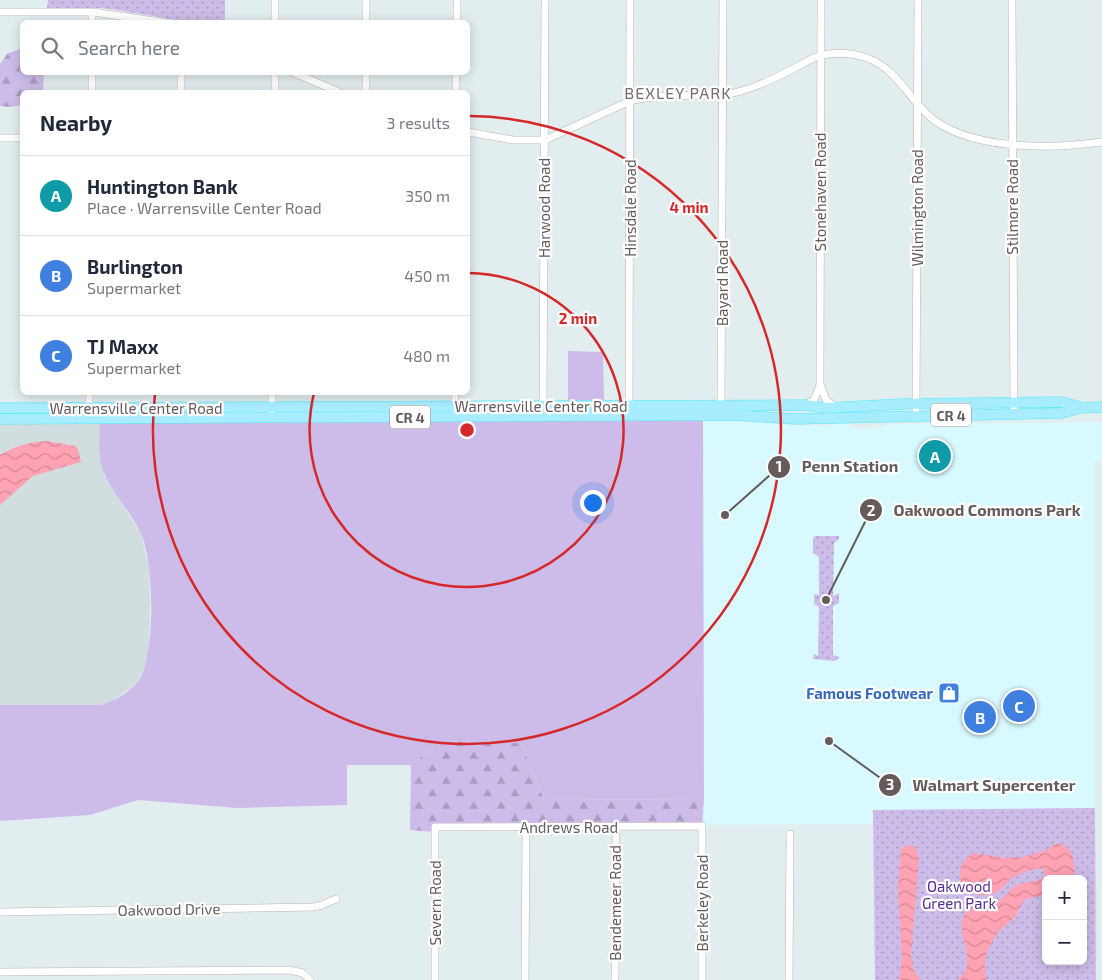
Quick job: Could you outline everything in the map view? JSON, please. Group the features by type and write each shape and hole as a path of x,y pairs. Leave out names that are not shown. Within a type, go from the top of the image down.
{"main road":[{"name":"Warrensville Center Road","path":"543,412 629,406 721,410 795,419 916,415 1014,408 1062,402 1084,408 1102,407"},
{"name":"Warrensville Center Road","path":"0,408 89,413 543,412 629,417 805,405 838,408 916,404 1014,408"},
{"name":"Warrensville Center Road","path":"0,419 89,413"}],"street":[{"path":"275,0 275,20"},
{"path":"366,0 366,20"},
{"path":"457,0 457,20"},
{"name":"Harwood Road","path":"543,412 545,0"},
{"name":"Hinsdale Road","path":"629,417 630,0"},
{"name":"Bayard Road","path":"721,410 724,0"},
{"name":"Stonehaven Road","path":"820,384 821,0"},
{"name":"Wilmington Road","path":"916,415 918,0"},
{"name":"Stilmore Road","path":"1012,0 1011,144 1014,408"},
{"path":"0,12 92,12 148,20"},
{"path":"92,12 92,20"},
{"path":"470,132 513,140 545,140 630,101 653,97 724,95 754,87 821,56 840,54 867,58 881,64 889,70 928,116 965,136 978,140 1011,144 1066,145 1102,142"},
{"path":"92,75 92,90"},
{"path":"181,75 181,90"},
{"path":"274,90 275,75"},
{"path":"299,75 334,90"},
{"path":"366,75 366,90"},
{"path":"456,75 456,90"},
{"path":"0,138 20,138"},
{"path":"805,405 814,400 820,384"},
{"path":"820,384 822,395 838,408"},
{"path":"89,395 89,413"},
{"path":"272,395 272,412"},
{"path":"455,395 455,412"},
{"name":"Andrews Road","path":"436,827 702,826"},
{"name":"Berkeley Road","path":"702,826 702,980"},
{"name":"Severn Road","path":"435,980 436,827"},
{"path":"525,980 526,827"},
{"name":"Bendemeer Road","path":"615,980 616,827"},
{"path":"789,980 790,834"},
{"name":"Oakwood Drive","path":"0,912 314,907 336,899"},
{"path":"0,972 289,970 303,973 310,980"}],"shaded area":[{"path":"703,421 742,421 803,426 832,425 843,422 857,429 877,428 890,424 1102,422 1102,460 1095,460 1095,808 873,810 873,824 704,825"},
{"path":"0,424 100,424 100,448 104,475 141,534 149,568 150,602 147,659 139,680 131,688 110,702 101,705 0,705"}],"green space":[{"path":"48,0 225,0 225,20 174,20 102,8 47,8"},
{"path":"20,50 20,75 44,75 43,90 20,90 20,105 10,107 0,106 0,64 8,53"},
{"path":"568,351 603,352 604,402 568,403"},
{"path":"703,416 704,799 544,800 521,743 442,741 411,765 347,765 347,805 237,808 138,800 90,815 0,821 0,705 101,705 117,698 132,688 139,680 144,667 151,629 149,565 141,534 102,469 100,419"},
{"path":"815,536 839,536 839,539 834,543 833,596 839,593 839,603 833,606 833,655 839,657 834,661 813,659 814,654 818,656 819,607 814,604 814,594 819,595 819,557 813,553 813,538"},
{"path":"442,741 521,743 544,800 704,799 702,826 436,827 435,832 410,830 411,765"},
{"name":"Oakwood Green Park","path":"1095,808 1096,980 875,980 873,810"}],"water":[{"path":"47,441 75,446 78,449 81,462 33,476 0,505 0,455 23,445"},
{"path":"1057,843 1068,848 1073,856 1075,875 1045,875 1043,869 1032,870 1011,879 997,892 986,895 969,892 962,884 960,878 961,866 967,857 974,853 1006,858 1023,857 1044,851"},
{"path":"908,845 916,847 919,859 911,955 913,969 921,980 899,980 902,957 898,887 901,848"},
{"path":"1042,878 1042,897 1037,896 1024,900 1015,917 998,932 989,948 985,959 986,980 958,980 965,972 967,963 962,925 963,916 969,908 977,904 995,903 1016,886"}],"place":[{"name":"Huntington Bank","path":"935,456"},
{"name":"Penn Station","path":"725,515"},
{"name":"Oakwood Commons Park","path":"826,600"},
{"name":"Famous Footwear","path":"949,693"},
{"name":"TJ Maxx","path":"1019,706"},
{"name":"Burlington","path":"980,717"},
{"name":"Walmart Supercenter","path":"829,741"}],"district":[{"name":"BEXLEY PARK","path":"678,92"}]}
